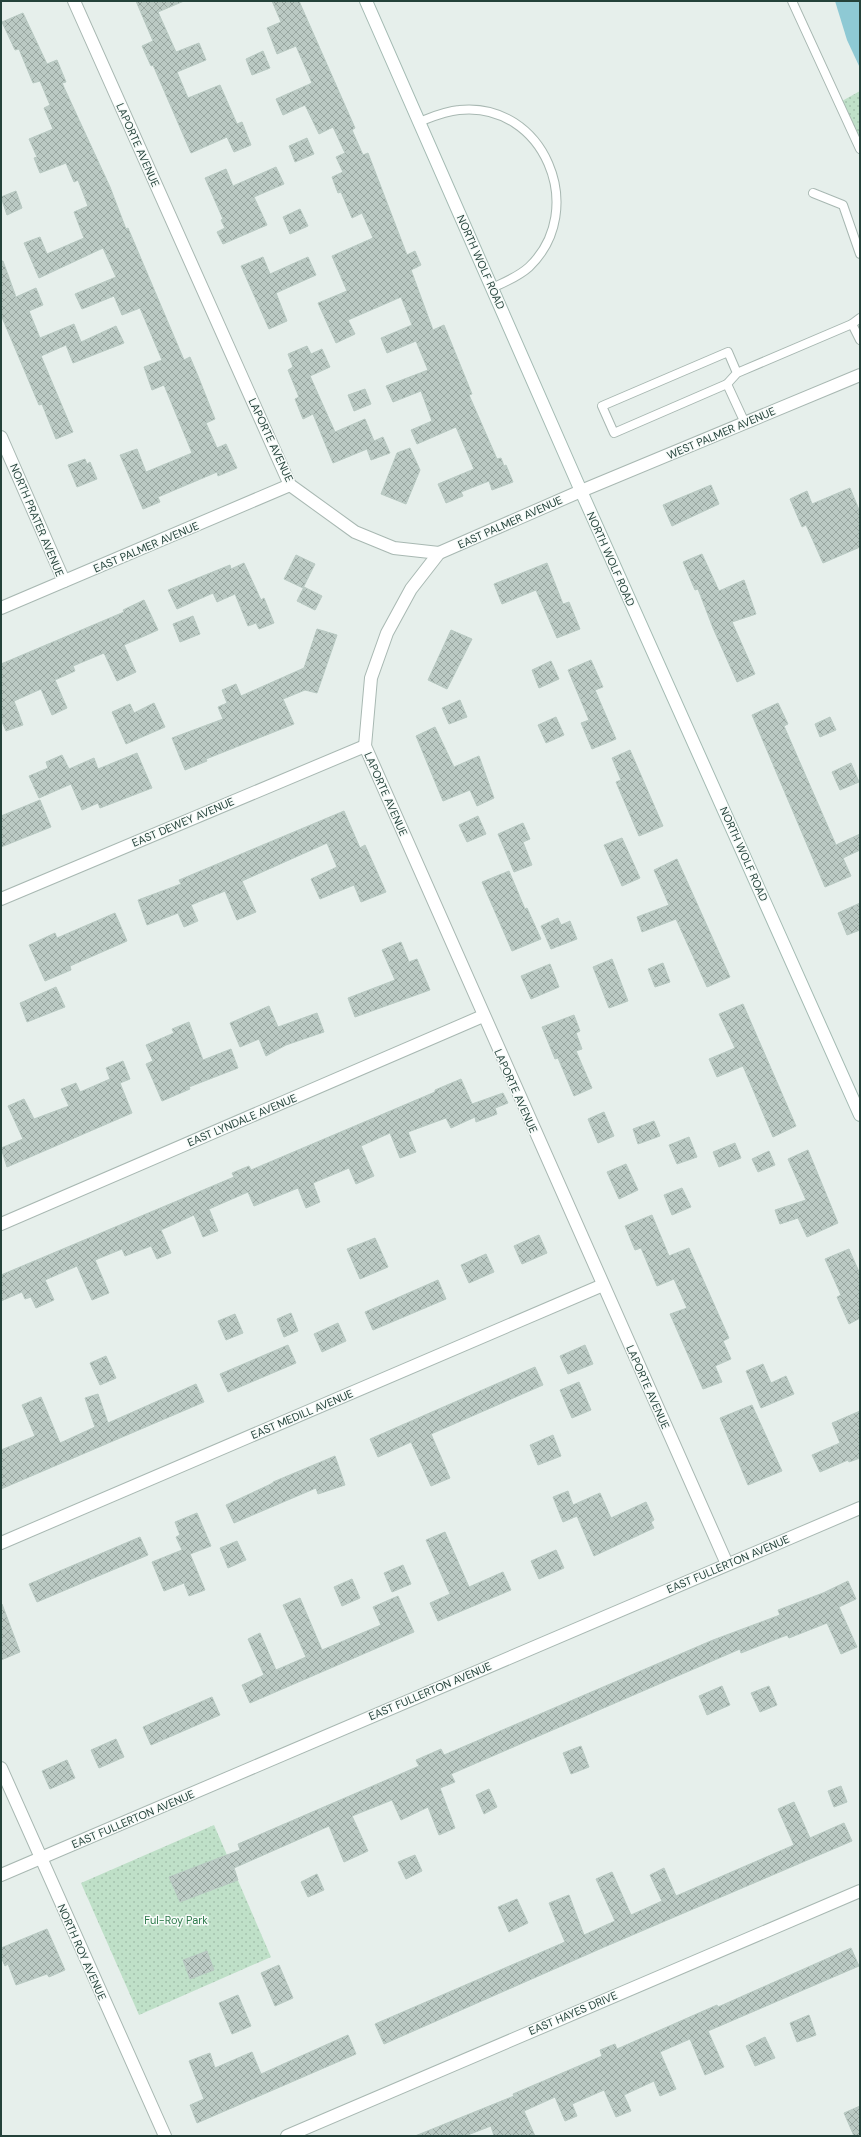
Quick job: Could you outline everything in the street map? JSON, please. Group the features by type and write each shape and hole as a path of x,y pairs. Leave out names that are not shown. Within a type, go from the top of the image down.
{"street":[{"name":"LAPORTE AVENUE","path":"74,1 290,485 355,532 394,548 439,553"},
{"name":"NORTH WOLF ROAD","path":"366,1 581,491 860,1115"},
{"name":"WEST PALMER AVENUE","path":"581,491 860,375"},
{"name":"NORTH PRATER AVENUE","path":"1,436 64,581"},
{"name":"EAST PALMER AVENUE","path":"1,608 290,485"},
{"name":"EAST PALMER AVENUE","path":"439,553 581,491"},
{"name":"LAPORTE AVENUE","path":"439,553 411,589 387,633 371,678 365,746 726,1564"},
{"name":"EAST DEWEY AVENUE","path":"1,898 365,746"},
{"name":"EAST LYNDALE AVENUE","path":"1,1224 483,1016"},
{"name":"EAST MEDILL AVENUE","path":"1,1543 603,1285"},
{"name":"EAST FULLERTON AVENUE","path":"1,1875 860,1508"},
{"name":"NORTH ROY AVENUE","path":"1,1768 40,1859 165,2136"},
{"name":"EAST HAYES DRIVE","path":"287,2136 860,1891"}],"lane":[{"path":"792,1 860,149"},
{"path":"419,122 445,112 461,110 492,113 507,119 525,131 542,151 550,165 555,180 557,201 554,227 548,242 528,267 516,277 492,288"},
{"path":"813,193 843,205 860,254"},
{"path":"737,373 728,352 602,406 614,433 727,384 737,373 852,324 860,318"},
{"path":"852,324 860,340"},
{"path":"727,384 745,423"}],"green space":[{"path":"860,91 860,139 842,101"},
{"name":"Ful-Roy Park","path":"214,1825 271,1957 139,2015 81,1883"}],"water":[{"path":"835,1 860,1 860,68 847,40"}],"building":[{"path":"136,1 184,1 158,12 176,52 199,43 206,60 177,72 188,98 220,85 237,124 242,122 251,145 234,152 227,137 191,153 153,65 151,66 142,46 153,41"},
{"path":"272,1 299,1 355,128 352,130 363,155 368,153 407,255 415,251 421,265 411,270 433,330 444,325 472,394 469,395 497,459 501,458 504,466 506,465 513,482 492,490 489,481 461,492 463,496 446,503 438,484 474,469 456,427 417,444 411,430 432,421 421,391 393,402 386,386 428,370 416,341 387,353 381,338 412,325 401,297 348,320 355,334 336,343 318,303 347,291 332,256 373,238 362,213 352,218 341,192 338,193 332,177 343,172 336,157 345,153 333,127 319,134 305,105 283,115 276,99 312,83 296,46 277,54 267,28 281,22"},
{"path":"23,13 47,64 57,60 66,82 62,83 110,187 126,229 128,228 184,360 190,357 198,376 215,419 206,423 217,448 226,444 237,468 218,476 217,472 158,497 160,502 143,509 120,455 137,449 146,472 192,453 164,385 152,390 144,367 162,360 140,308 122,315 114,296 82,309 75,294 116,277 103,248 39,278 24,243 40,237 47,254 84,238 74,212 88,206 78,180 74,182 66,163 40,173 34,158 37,157 29,139 53,129 44,108 50,105 40,81 33,83 19,49 15,50 2,22"},
{"path":"263,51 270,68 252,75 246,59"},
{"path":"307,138 314,154 295,162 289,146"},
{"path":"276,167 284,184 254,197 267,225 223,244 217,232 225,228 221,220 223,219 205,178 226,169 233,186"},
{"path":"16,191 22,208 7,215 1,197"},
{"path":"300,209 308,226 290,234 283,217"},
{"path":"263,257 270,274 308,257 316,275 276,293 287,321 269,329 241,266"},
{"path":"1,261 3,261 16,297 36,288 43,305 29,311 40,338 74,324 81,342 116,326 124,343 73,363 66,345 41,356 73,432 56,439 42,404 39,405 1,315"},
{"path":"307,346 311,354 322,349 330,367 310,376 335,432 365,419 374,441 383,437 390,453 371,460 367,449 333,463 313,414 303,419 295,399 299,397 288,370 293,367 288,354"},
{"path":"365,389 371,404 354,411 348,395"},
{"path":"410,448 420,470 406,504 381,494 397,453"},
{"path":"85,459 87,464 90,462 97,479 77,487 68,465"},
{"path":"711,485 719,504 672,526 663,505"},
{"path":"850,488 860,512 860,547 823,563 806,525 802,527 790,499 807,491 812,504"},
{"path":"702,554 719,591 744,580 756,614 732,622 755,674 737,682 713,628 698,589 695,590 683,562"},
{"path":"296,555 315,564 303,588 284,579"},
{"path":"244,563 261,600 264,598 274,623 259,629 256,623 248,626 235,594 217,602 213,593 177,609 168,590 230,565 231,569"},
{"path":"547,563 563,604 569,602 580,629 557,638 536,590 502,604 494,584"},
{"path":"304,587 322,596 315,610 297,601"},
{"path":"144,600 158,630 124,645 136,672 117,681 104,653 73,666 75,671 55,680 67,708 52,715 41,689 14,701 23,725 6,731 1,719 1,664 124,612 123,610"},
{"path":"193,616 200,634 180,642 173,624"},
{"path":"317,629 337,635 317,693 305,690 283,699 294,724 206,759 207,761 185,770 172,738 223,719 218,707 227,703 222,690 236,684 241,696 304,668"},
{"path":"451,630 472,639 447,689 428,680"},
{"path":"591,660 603,687 595,690 616,739 592,749 581,723 589,720 568,670"},
{"path":"551,661 559,679 539,688 532,670"},
{"path":"460,700 467,717 449,724 442,708"},
{"path":"154,703 165,727 126,744 112,712 130,704 134,713"},
{"path":"778,703 788,724 784,726 836,845 860,834 860,850 843,858 851,876 825,887 752,715"},
{"path":"556,717 564,735 546,743 538,725"},
{"path":"830,717 836,730 820,737 815,724"},
{"path":"435,727 454,767 479,756 494,798 477,806 470,790 443,801 416,736"},
{"path":"630,750 663,826 639,836 616,782 621,780 612,758"},
{"path":"137,753 152,788 100,808 98,803 82,810 71,784 39,798 29,776 48,768 46,762 62,755 69,769 94,758 98,769"},
{"path":"851,763 859,782 840,790 832,772"},
{"path":"40,800 51,827 1,847 1,816"},
{"path":"344,811 360,848 365,845 386,892 361,902 354,885 320,899 311,879 337,867 327,843 242,881 256,912 237,920 225,891 191,905 198,921 184,927 178,913 147,925 138,900 181,884 179,880"},
{"path":"478,816 486,834 467,842 459,825"},
{"path":"523,823 530,839 523,842 532,865 514,872 498,834"},
{"path":"622,838 640,878 622,886 604,845"},
{"path":"677,859 730,977 707,987 676,919 642,932 637,917 669,905 654,870"},
{"path":"509,871 525,909 527,908 541,939 512,951 482,882"},
{"path":"860,903 860,930 847,935 838,913"},
{"path":"115,913 127,941 70,966 71,970 45,981 29,945 55,933 57,938"},
{"path":"558,918 561,925 570,921 577,939 551,949 541,926"},
{"path":"401,942 409,962 417,959 430,990 355,1017 348,998 395,980 382,950"},
{"path":"612,959 628,1001 609,1008 593,967"},
{"path":"663,963 670,982 655,987 648,969"},
{"path":"550,964 559,987 531,999 521,976"},
{"path":"56,987 65,1007 27,1022 20,1003"},
{"path":"743,1004 796,1126 773,1137 743,1066 717,1077 709,1059 735,1048 719,1014"},
{"path":"269,1006 278,1027 317,1013 324,1032 286,1045 266,1056 259,1039 240,1047 230,1023"},
{"path":"574,1015 580,1031 576,1033 582,1049 576,1051 592,1088 574,1096 558,1058 555,1059 542,1027"},
{"path":"189,1022 203,1060 231,1049 238,1068 189,1087 190,1089 162,1101 146,1064 153,1061 146,1045 174,1033 172,1029"},
{"path":"123,1061 130,1079 120,1083 132,1113 7,1167 1,1148 23,1139 8,1106 24,1099 34,1119 69,1106 61,1089 76,1083 80,1092 110,1079 106,1068"},
{"path":"461,1079 472,1104 503,1093 508,1103 495,1108 497,1114 476,1122 475,1117 451,1128 446,1118 408,1132 416,1152 400,1158 390,1133 361,1146 374,1176 356,1184 349,1168 313,1183 320,1202 306,1208 298,1188 254,1206 248,1192 209,1209 218,1231 203,1237 194,1215 161,1230 171,1253 157,1259 151,1246 125,1256 122,1249 95,1260 109,1293 92,1300 77,1266 45,1280 54,1300 36,1308 31,1297 25,1299 22,1292 1,1301 1,1275 234,1177 232,1173 249,1166 251,1170 435,1092 435,1090"},
{"path":"604,1112 614,1136 598,1143 588,1119"},
{"path":"654,1121 660,1136 638,1144 633,1129"},
{"path":"689,1137 697,1157 677,1164 669,1145"},
{"path":"735,1143 741,1158 719,1167 713,1152"},
{"path":"808,1150 838,1223 807,1237 798,1218 780,1224 775,1210 806,1200 788,1159"},
{"path":"769,1151 775,1165 758,1172 752,1159"},
{"path":"626,1164 638,1190 619,1199 607,1172"},
{"path":"682,1188 691,1207 672,1215 664,1195"},
{"path":"652,1215 669,1256 689,1248 729,1338 723,1341 731,1359 715,1366 722,1382 703,1389 670,1314 687,1308 674,1279 657,1286 641,1248 635,1250 625,1226"},
{"path":"539,1235 547,1253 522,1264 514,1246"},
{"path":"375,1238 388,1267 360,1279 347,1249"},
{"path":"849,1249 860,1274 860,1318 849,1324 837,1297 841,1295 825,1259"},
{"path":"486,1254 494,1272 469,1283 461,1265"},
{"path":"438,1280 446,1299 373,1330 365,1312"},
{"path":"291,1313 298,1331 284,1337 277,1319"},
{"path":"235,1314 243,1333 226,1340 218,1321"},
{"path":"338,1323 346,1341 322,1352 314,1334"},
{"path":"288,1345 296,1363 228,1392 220,1374"},
{"path":"585,1345 593,1364 568,1374 560,1356"},
{"path":"106,1356 116,1378 100,1385 90,1363"},
{"path":"763,1364 771,1383 786,1376 794,1394 761,1408 746,1371"},
{"path":"535,1367 543,1385 431,1434 450,1478 431,1486 411,1442 378,1457 370,1439"},
{"path":"579,1382 591,1410 572,1418 560,1390"},
{"path":"196,1384 204,1402 1,1489 1,1450 35,1436 22,1405 41,1397 60,1443 95,1427 85,1398 98,1394 108,1423"},
{"path":"752,1405 782,1471 748,1485 720,1418"},
{"path":"860,1411 860,1458 849,1462 848,1460 820,1472 812,1455 840,1443 832,1423"},
{"path":"553,1435 561,1456 538,1465 530,1445"},
{"path":"335,1456 345,1485 318,1494 316,1488 234,1523 226,1505 273,1482"},
{"path":"568,1491 573,1505 600,1493 611,1518 646,1502 654,1520 651,1522 654,1528 594,1556 577,1516 563,1522 553,1497"},
{"path":"197,1513 211,1546 190,1554 205,1590 189,1596 184,1583 164,1591 152,1562 182,1550 176,1537 180,1535 175,1522"},
{"path":"445,1532 469,1587 503,1572 511,1590 438,1621 430,1603 450,1594 426,1540"},
{"path":"140,1537 148,1555 37,1602 29,1584"},
{"path":"237,1541 246,1560 228,1568 220,1548"},
{"path":"556,1550 564,1568 539,1579 531,1561"},
{"path":"403,1565 411,1584 392,1592 384,1573"},
{"path":"352,1579 360,1598 342,1606 334,1587"},
{"path":"848,1581 856,1599 839,1607 857,1647 841,1654 827,1623 789,1638 787,1635 741,1653 740,1649 451,1774 455,1782 440,1788 455,1828 439,1835 428,1807 401,1820 392,1800 352,1816 368,1851 344,1862 329,1826 234,1868 238,1880 180,1902 169,1877 240,1850 238,1844 419,1766 416,1760 441,1749 444,1755 713,1640 780,1615 778,1610 823,1593"},
{"path":"398,1596 414,1632 250,1703 242,1685 264,1675 248,1639 260,1633 276,1670 306,1657 283,1605 300,1598 322,1650 381,1625 373,1607"},
{"path":"2,1604 20,1652 1,1660 1,1605"},
{"path":"722,1686 730,1705 707,1715 699,1696"},
{"path":"769,1686 777,1705 760,1712 751,1693"},
{"path":"212,1697 220,1715 151,1745 143,1727"},
{"path":"116,1739 124,1757 99,1768 91,1750"},
{"path":"581,1746 589,1767 571,1774 563,1753"},
{"path":"67,1760 75,1778 50,1789 42,1771"},
{"path":"841,1786 847,1802 834,1807 828,1791"},
{"path":"489,1789 497,1807 484,1814 476,1795"},
{"path":"794,1802 810,1838 844,1823 852,1841 602,1948 384,2044 375,2024 565,1942 549,1903 569,1895 584,1935 615,1921 596,1879 612,1872 631,1915 662,1901 650,1875 664,1868 676,1896 794,1845 778,1809"},
{"path":"415,1855 422,1871 406,1879 398,1862"},
{"path":"317,1874 324,1890 308,1897 301,1882"},
{"path":"517,1899 528,1923 509,1932 498,1907"},
{"path":"47,1929 65,1970 49,1977 47,1974 16,1985 8,1964 5,1966 1,1957 1,1948"},
{"path":"851,1948 859,1966 708,2031 724,2067 705,2075 690,2039 660,2052 676,2089 660,2096 654,2081 624,2095 631,2111 616,2117 604,2090 572,2104 577,2116 565,2121 555,2097 524,2111 535,2136 494,2136 491,2126 465,2136 415,2136 514,2096 513,2094 602,2056 600,2050 615,2044 617,2049 717,2005 718,2007"},
{"path":"207,1951 214,1970 190,1979 183,1960"},
{"path":"279,1965 293,1998 275,2006 261,1973"},
{"path":"238,1995 251,2026 232,2034 219,2003"},
{"path":"809,2015 816,2035 797,2042 790,2023"},
{"path":"348,2035 356,2054 197,2123 190,2105 204,2099 189,2061 210,2053 215,2068 252,2052 261,2074"},
{"path":"765,2037 775,2058 755,2066 746,2046"},
{"path":"860,2106 860,2136 854,2136 844,2113"}]}
